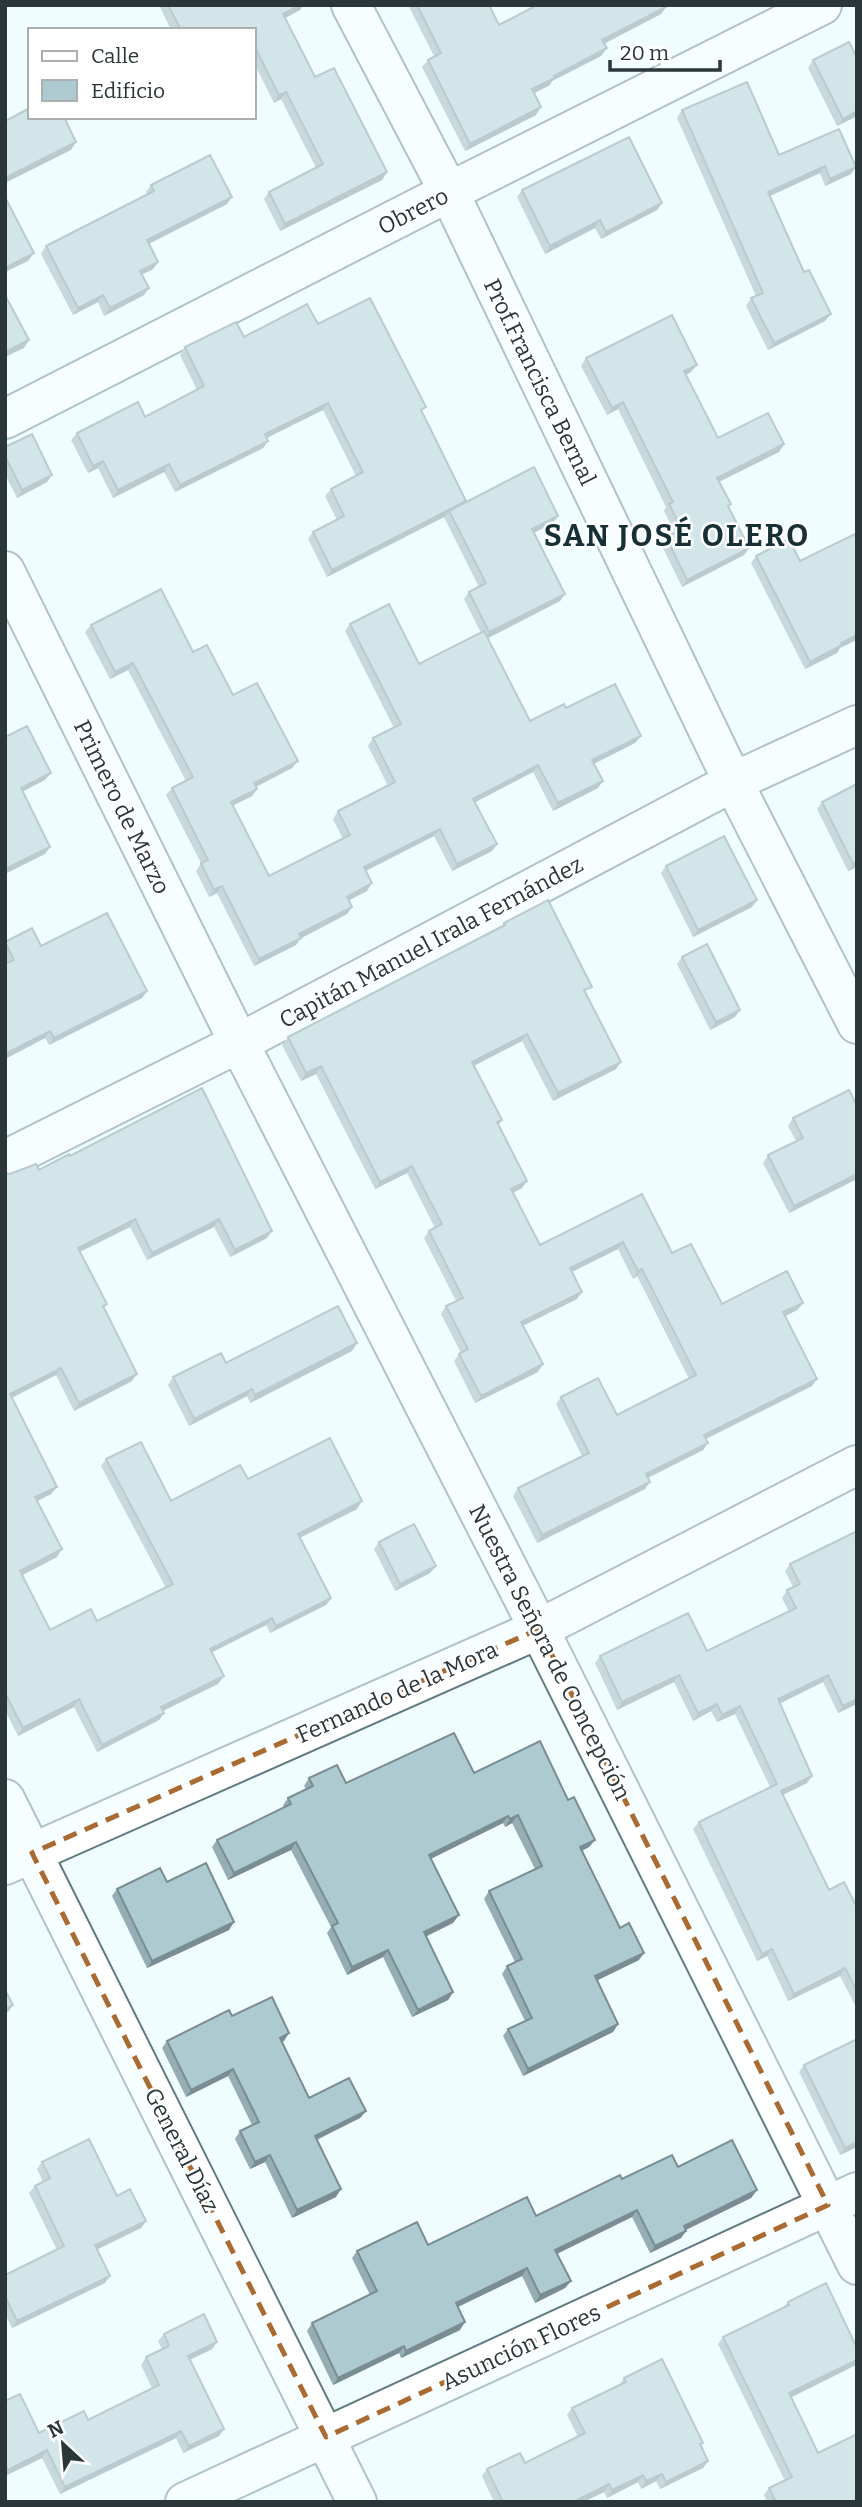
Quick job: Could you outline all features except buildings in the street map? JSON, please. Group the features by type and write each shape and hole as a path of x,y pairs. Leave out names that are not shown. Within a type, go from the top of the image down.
{"street":[{"name":"Prof.Francisca Bernal","path":"352,5 449,192 733,782 857,1024"},
{"name":"Obrero","path":"5,419 822,5"},
{"name":"Primero de Marzo","path":"5,571 239,1043"},
{"name":"Capitán Manuel Irala Fernández","path":"5,1160 239,1043 733,782 857,725"},
{"name":"Nuestra Señora de Concepción","path":"239,1043 539,1629 843,2199 857,2265"},
{"name":"Fernando de la Mora","path":"19,1859 539,1629 857,1465"},
{"name":"General Díaz","path":"5,1799 19,1859 326,2437 357,2502"},
{"name":"Asunción Flores","path":"185,2502 843,2199"}],"highlighted area":[{"path":"539,1629 828,2205 326,2437 32,1853"}],"district":[{"name":"SAN JOSÉ OLERO","path":"677,536"}]}
